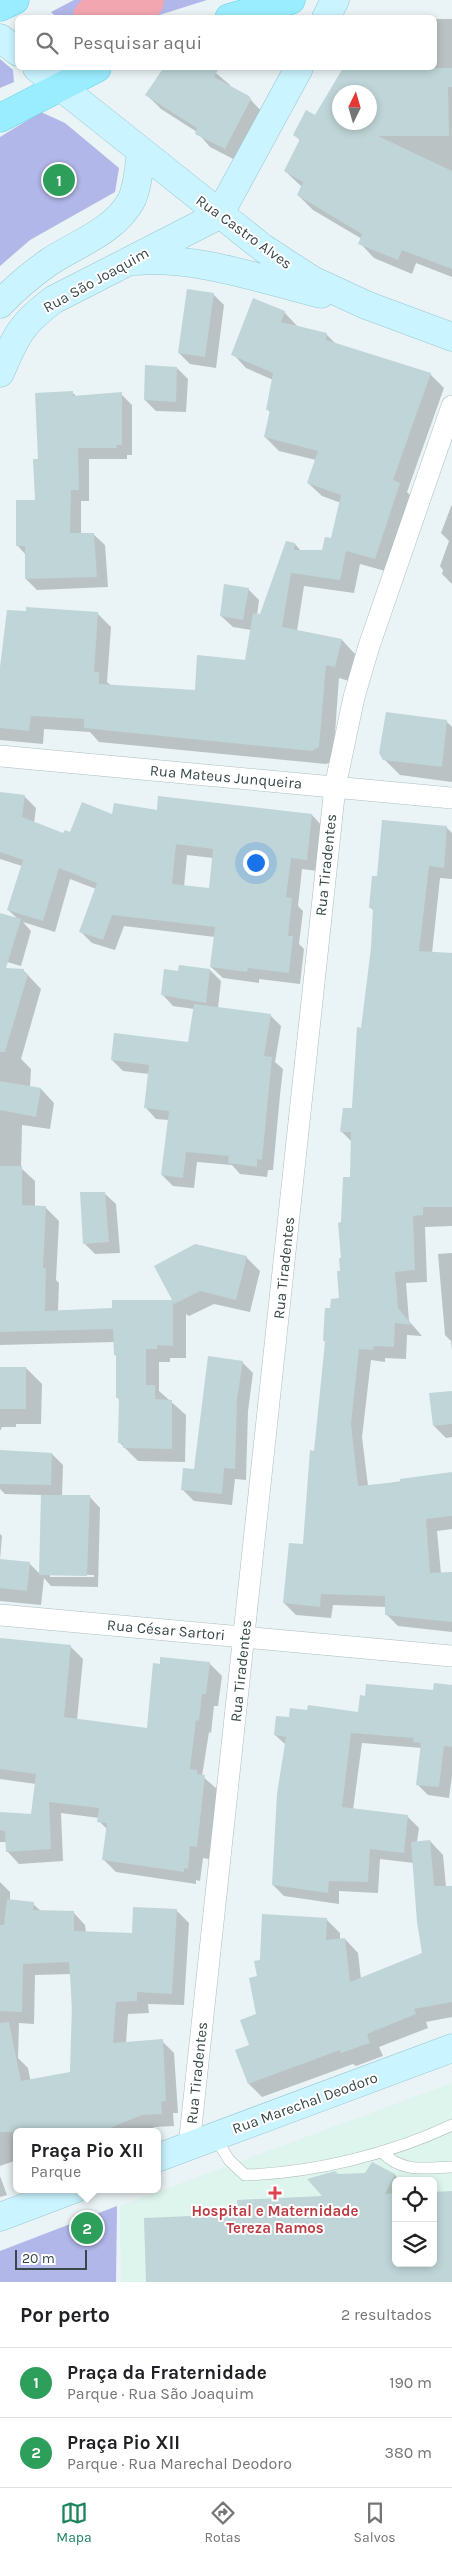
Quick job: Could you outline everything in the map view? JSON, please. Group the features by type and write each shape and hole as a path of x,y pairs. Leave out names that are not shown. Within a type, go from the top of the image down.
{"main road":[{"path":"0,7 15,0"},
{"path":"239,15 291,0"},
{"path":"328,15 335,0"},
{"path":"0,118 47,76 84,70"},
{"path":"219,215 298,70"},
{"name":"Rua Castro Alves","path":"47,76 219,215 263,248 312,280 366,305 452,337"},
{"path":"0,304 21,282 51,261 98,235 116,219 131,200 141,152"},
{"name":"Rua São Joaquim","path":"0,373 18,333 33,315 53,300 219,215"},
{"path":"126,262 165,259 198,264 366,305"},
{"name":"Rua Marechal Deodoro","path":"161,2156 452,2048"},
{"path":"0,2217 63,2193"}],"street":[{"name":"Rua Tiradentes","path":"189,2146 335,787 354,697 368,646 452,406"},
{"name":"Rua Mateus Junqueira","path":"0,756 452,798"},
{"name":"Rua César Sartori","path":"0,1615 452,1656"}],"lane":[{"path":"215,2136 228,2160 245,2175 271,2174 382,2152 452,2125"},
{"path":"382,2152 396,2165 419,2168 452,2166"}],"shaded area":[{"path":"74,0 207,0 159,15 54,15 51,12"},
{"path":"0,59 13,70 14,82 0,88"},
{"path":"41,112 65,123 119,168 115,192 30,240 0,266 0,137"},
{"name":"Hospital e Maternidade Tereza Ramos","path":"452,2083 452,2282 121,2282 120,2206 155,2193 161,2193 161,2191"},
{"path":"117,2206 116,2282 0,2282 0,2251"}],"building":[{"path":"437,68 452,68 452,87 448,87 449,136 378,136 452,171 452,269 402,250 398,260 358,244 362,234 297,195 303,182 284,171 300,139 293,135 306,110 315,115 332,86 332,130 377,130 377,85 333,85 342,70 437,70"},
{"path":"162,70 218,70 214,77 249,96 251,99 225,149 195,134 197,128 145,95"},
{"path":"187,289 214,293 205,357 178,353"},
{"path":"253,298 285,311 281,322 327,333 326,340 431,373 393,480 400,483 375,559 346,551 340,580 291,573 282,627 342,639 335,667 326,665 319,747 312,751 84,728 84,719 31,716 29,731 0,728 0,667 7,610 26,611 26,607 98,612 94,672 99,672 99,684 195,690 197,655 245,660 253,613 260,614 286,541 295,543 294,550 322,550 325,537 331,538 341,495 307,483 318,451 264,437 270,410 266,410 273,373 231,355"},
{"path":"145,365 177,367 176,402 144,400"},
{"path":"73,391 73,396 122,392 122,445 116,445 117,448 78,448 79,490 71,490 70,533 94,533 97,577 25,579 25,546 16,546 16,500 35,500 33,459 38,459 35,393"},
{"path":"224,584 249,588 243,620 220,616"},
{"path":"386,712 447,720 442,767 383,760 379,753"},
{"path":"0,792 25,795 22,817 63,833 65,830 70,832 82,802 112,814 114,803 157,810 158,796 312,814 307,860 291,858 286,897 292,898 288,936 293,936 289,973 248,968 247,972 210,967 215,927 112,915 103,940 79,932 97,883 59,868 43,921 7,910 23,860 0,852","holes":["176,844 213,849 209,888 172,884"]},
{"path":"382,820 447,826 444,868 429,866 419,951 452,953 452,1207 423,1207 423,1215 413,1216 415,1270 395,1272 398,1308 412,1325 395,1323 394,1347 374,1346 373,1350 359,1349 351,1424 358,1486 400,1482 400,1479 452,1472 452,1516 426,1519 430,1573 452,1572 452,1622 385,1615 385,1596 321,1594 320,1607 283,1603 289,1543 303,1544 310,1450 314,1451 325,1342 323,1340 325,1308 330,1308 331,1299 339,1298 337,1271 340,1271 339,1258 341,1258 338,1223 341,1222 343,1177 350,1177 351,1132 340,1132 343,1108 352,1108 357,1027 361,1028 371,948 373,908 369,908 372,876 377,876"},
{"path":"0,913 21,919 6,968 24,969 24,973 28,974 5,1052 0,1052"},
{"path":"179,965 210,969 206,1003 161,995 164,969 178,971"},
{"path":"194,1004 271,1014 264,1056 272,1057 262,1160 257,1159 257,1167 228,1163 229,1156 186,1152 183,1178 161,1175 169,1111 144,1108 149,1065 111,1060 114,1033 188,1042"},
{"path":"0,1081 41,1088 36,1117 0,1110"},
{"path":"0,1166 22,1166 22,1205 46,1206 43,1268 46,1268 45,1311 112,1308 112,1300 172,1300 154,1266 195,1244 247,1256 236,1300 200,1291 174,1304 173,1302 173,1346 157,1345 157,1349 146,1349 146,1385 155,1385 155,1399 172,1400 172,1449 123,1448 123,1443 118,1443 119,1398 116,1398 116,1355 114,1355 113,1329 0,1332"},
{"path":"80,1192 105,1192 109,1242 83,1244"},
{"path":"208,1356 243,1361 237,1399 235,1469 224,1468 222,1494 181,1490 183,1468 194,1469"},
{"path":"0,1367 26,1367 26,1409 0,1409"},
{"path":"452,1391 452,1424 433,1426 429,1393"},
{"path":"0,1450 52,1453 51,1485 0,1484"},
{"path":"41,1495 90,1495 87,1576 39,1575"},
{"path":"0,1559 30,1562 27,1591 0,1588"},
{"path":"0,1638 71,1645 64,1717 147,1728 153,1663 160,1664 160,1657 210,1662 206,1694 202,1694 199,1721 196,1720 190,1769 197,1770 197,1774 205,1775 197,1847 190,1846 188,1869 184,1868 184,1872 102,1860 107,1823 97,1822 99,1808 49,1802 51,1849 6,1852 5,1831 0,1830 0,1812 31,1814 36,1774 0,1769"},
{"path":"434,1683 452,1685 452,1747 444,1746 439,1787 416,1785 421,1743 413,1742 414,1738 351,1733 342,1807 408,1815 404,1853 370,1849 368,1882 329,1881 328,1893 272,1885 277,1794 286,1737 274,1735 276,1716 289,1717 290,1708 307,1710 308,1705 358,1712 360,1695 365,1696 366,1684 433,1690"},
{"path":"430,1840 434,1886 452,1886 452,2002 414,2009 416,2014 367,2034 370,2043 341,2053 340,2050 248,2084 235,2050 249,2045 240,2020 256,2014 249,1978 257,1976 254,1961 260,1960 262,1914 327,1918 326,1940 345,1938 350,1982 422,1953 417,1922 411,1842"},
{"path":"7,1899 34,1902 33,1910 74,1911 74,1931 132,1933 133,1907 177,1909 172,1994 137,1992 137,2001 116,2002 113,2043 163,2039 166,2101 161,2102 162,2114 142,2115 110,2128 13,2128 13,2132 0,2132 0,2023 9,2022 21,2081 70,2072 72,2004 69,1962 23,1964 22,2012 0,2011 0,1925 4,1925"},
{"path":"372,2162 395,2174 385,2194 392,2193 392,2267 437,2267 437,2192 452,2191 452,2282 146,2282 144,2218 238,2214 237,2200 322,2196 307,2179 335,2171 338,2174 365,2173"}],"waterway":[{"path":"103,15 142,0"}],"place":[{"name":"Praça da Fraternidade","path":"59,180"},
{"name":"Hospital e Maternidade Tereza Ramos","path":"275,2193"},
{"name":"Praça Pio XII","path":"87,2228"}]}
